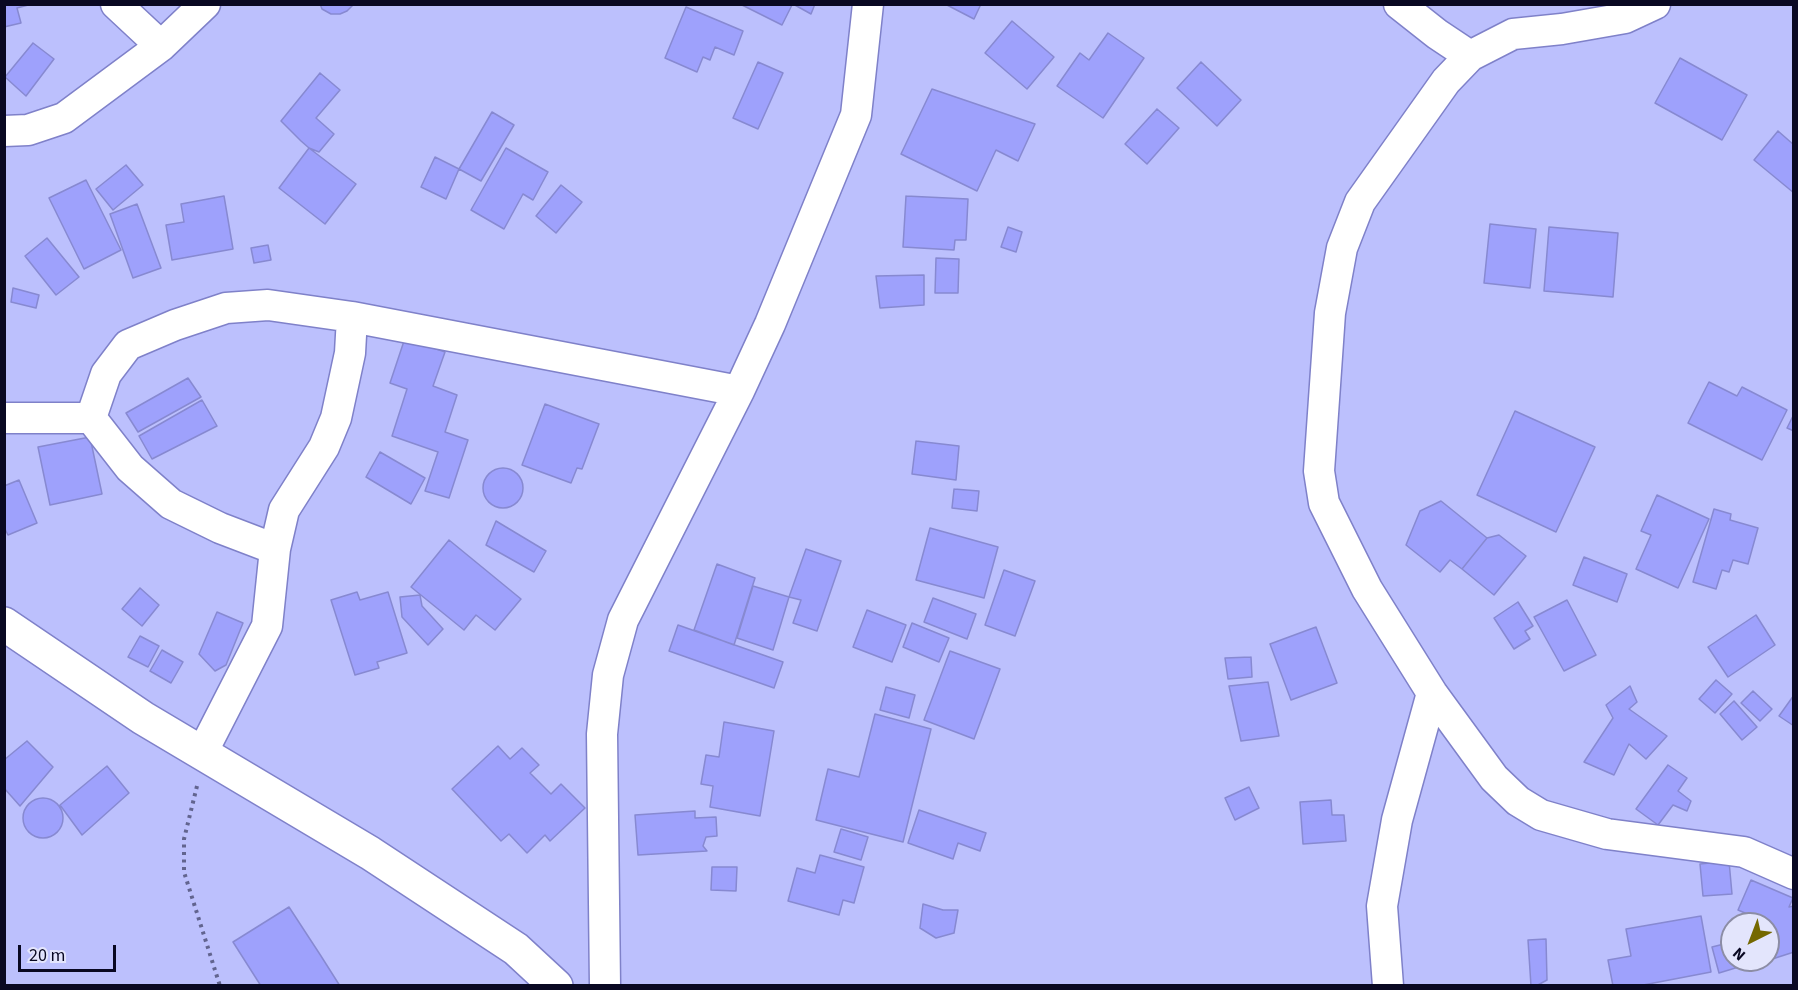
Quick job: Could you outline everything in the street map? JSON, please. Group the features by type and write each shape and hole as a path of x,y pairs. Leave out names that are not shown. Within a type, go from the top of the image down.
{"street":[{"path":"116,4 161,46"},
{"path":"4,131 28,130 64,118 161,46 205,4"},
{"path":"604,986 602,734 608,675 623,620 739,391 770,324 856,115 868,4"},
{"path":"1399,4 1470,56"},
{"path":"1655,4 1625,18 1562,29 1513,34 1470,56 1446,81 1360,202 1342,248 1330,313 1319,471 1324,503 1367,589 1432,693 1494,778 1518,801 1541,815 1607,834 1744,852 1794,874"},
{"path":"91,418 106,374 128,345 175,325 226,308 268,305 352,317 739,391"},
{"path":"202,753 267,626 275,549 284,510 324,447 336,418 350,353 352,317"},
{"path":"4,417 91,418"},
{"path":"91,418 130,468 171,504 220,528 275,549"},
{"path":"4,624 143,718 370,853 516,949 556,986"},
{"path":"1388,986 1382,906 1397,820 1432,693"}],"path":[{"path":"202,753 184,839 184,873 220,986"}],"building":[{"path":"4,4 32,4 17,8 21,23 4,27"},
{"path":"320,4 354,4 347,11 331,14 322,9"},
{"path":"740,4 791,4 792,5 782,25"},
{"path":"793,4 815,4 811,14"},
{"path":"945,4 981,4 974,19"},
{"path":"686,7 743,31 734,55 715,47 710,60 703,57 697,72 665,58"},
{"path":"1012,21 1054,57 1027,89 985,53"},
{"path":"1108,33 1144,58 1103,118 1057,86 1080,53 1089,60"},
{"path":"33,43 54,59 26,96 5,77"},
{"path":"1680,58 1747,95 1722,140 1655,103"},
{"path":"758,62 783,73 758,129 733,118"},
{"path":"1201,62 1241,100 1217,126 1177,88"},
{"path":"320,73 340,90 316,118 334,134 319,152 309,148 281,121"},
{"path":"932,89 1035,124 1018,161 996,150 977,191 901,154"},
{"path":"1157,109 1179,128 1147,164 1125,144"},
{"path":"492,112 514,125 481,181 459,169"},
{"path":"1778,131 1794,145 1794,193 1754,160"},
{"path":"309,148 356,184 325,224 279,188"},
{"path":"506,148 548,172 533,200 523,194 504,229 471,210"},
{"path":"435,157 459,169 446,199 421,187"},
{"path":"126,165 143,185 113,210 96,189"},
{"path":"86,180 121,250 84,269 49,198"},
{"path":"561,185 582,202 556,233 536,216"},
{"path":"224,196 233,249 172,260 166,225 184,222 181,204"},
{"path":"906,196 968,199 966,240 955,240 954,250 903,247"},
{"path":"137,204 161,268 133,278 110,214"},
{"path":"1490,224 1536,229 1530,288 1484,283"},
{"path":"1008,227 1022,232 1016,252 1001,247"},
{"path":"1549,227 1618,233 1613,297 1544,291"},
{"path":"47,238 79,277 56,295 25,256"},
{"path":"268,245 271,260 254,263 251,248"},
{"path":"936,258 959,259 958,293 935,293"},
{"path":"924,275 924,305 880,308 876,276"},
{"path":"13,288 39,295 36,308 11,302"},
{"path":"405,338 445,352 433,386 457,395 445,432 468,440 449,498 425,491 438,452 392,436 407,389 390,383"},
{"path":"188,378 201,397 138,432 126,413"},
{"path":"1709,382 1737,396 1742,387 1787,410 1762,460 1688,423"},
{"path":"202,400 217,426 152,459 139,436"},
{"path":"545,404 599,424 582,469 577,468 571,483 522,465"},
{"path":"1515,411 1595,447 1556,532 1477,495"},
{"path":"1794,414 1794,431 1787,428"},
{"path":"90,437 102,494 50,505 38,447"},
{"path":"916,441 959,446 956,480 912,474"},
{"path":"380,452 425,478 411,504 366,477"},
{"path":"503,468 517,474 523,488 517,502 503,508 489,502 483,488 489,474"},
{"path":"19,480 37,523 8,535 4,527 4,486"},
{"path":"954,489 979,491 977,511 952,508"},
{"path":"1657,495 1709,519 1678,588 1636,569 1651,535 1641,531"},
{"path":"1441,501 1487,538 1462,569 1450,560 1440,572 1406,545 1420,511"},
{"path":"1714,509 1731,514 1730,520 1758,528 1748,564 1733,560 1729,572 1722,570 1716,589 1693,582"},
{"path":"496,521 546,551 534,572 486,545"},
{"path":"930,528 998,547 984,598 916,580"},
{"path":"1499,535 1526,556 1494,595 1462,569 1487,538"},
{"path":"449,540 521,599 495,630 476,615 464,630 411,587"},
{"path":"806,549 841,561 817,631 793,623 801,600 789,597"},
{"path":"1584,557 1627,574 1617,602 1573,585"},
{"path":"717,564 755,578 734,645 694,630"},
{"path":"1004,570 1035,581 1015,636 985,625"},
{"path":"753,586 789,597 773,650 737,638"},
{"path":"140,588 159,605 142,626 122,609"},
{"path":"357,592 360,600 388,592 407,653 377,662 379,668 355,675 331,600"},
{"path":"420,595 422,606 443,629 428,645 402,617 400,597"},
{"path":"933,598 976,614 967,639 924,622"},
{"path":"1567,600 1596,655 1564,671 1534,617"},
{"path":"1518,602 1533,626 1525,631 1530,639 1514,649 1494,618"},
{"path":"867,610 906,625 892,662 853,647"},
{"path":"217,612 243,623 226,665 215,671 199,654"},
{"path":"1756,615 1775,645 1728,677 1708,647"},
{"path":"912,623 949,638 939,662 903,647"},
{"path":"678,625 783,662 774,688 669,651"},
{"path":"1316,627 1337,683 1291,700 1270,644"},
{"path":"140,636 159,646 148,667 128,657"},
{"path":"162,650 183,662 171,683 150,671"},
{"path":"950,651 1000,669 974,739 924,720"},
{"path":"1251,657 1252,677 1228,679 1225,658"},
{"path":"1716,680 1732,694 1715,713 1699,699"},
{"path":"1268,682 1279,736 1241,741 1229,686"},
{"path":"1630,686 1637,702 1629,709 1667,736 1646,759 1629,744 1614,775 1584,762 1613,718 1606,705"},
{"path":"886,687 915,695 909,718 880,710"},
{"path":"1753,691 1772,709 1760,721 1741,703"},
{"path":"1794,695 1794,726 1779,716"},
{"path":"1734,701 1757,727 1742,740 1720,714"},
{"path":"875,714 931,729 903,842 816,820 828,769 859,777"},
{"path":"724,722 774,731 760,816 710,807 713,786 701,784 706,755 719,757"},
{"path":"27,741 53,767 20,806 4,788 4,760"},
{"path":"498,746 510,759 522,748 539,765 530,773 551,794 561,784 585,808 550,841 545,835 527,853 509,834 501,841 452,789"},
{"path":"1668,765 1687,778 1678,791 1691,801 1687,811 1673,805 1658,825 1636,809"},
{"path":"107,766 129,793 82,835 60,805"},
{"path":"1249,787 1259,808 1235,820 1225,798"},
{"path":"43,798 57,804 63,818 57,832 43,838 29,832 23,818 29,804"},
{"path":"1331,800 1332,815 1344,815 1346,841 1303,844 1300,802"},
{"path":"919,810 986,833 980,851 958,843 953,859 908,843"},
{"path":"695,811 695,818 716,817 717,836 706,837 703,846 707,851 638,855 635,815"},
{"path":"841,829 868,837 861,860 834,852"},
{"path":"820,855 864,867 854,903 843,900 839,915 788,901 797,868 815,873"},
{"path":"1729,861 1732,894 1703,896 1700,864"},
{"path":"712,867 737,867 736,891 711,890"},
{"path":"1751,880 1793,898 1789,907 1794,906 1794,952 1780,957 1780,912 1738,910"},
{"path":"923,904 943,910 958,910 954,933 936,938 920,928"},
{"path":"289,907 340,986 261,986 233,942"},
{"path":"1701,916 1711,972 1638,986 1613,986 1608,960 1631,956 1626,929"},
{"path":"1546,939 1547,980 1531,986 1528,940"},
{"path":"1720,945 1720,972 1722,972 1719,973 1712,947"}]}
